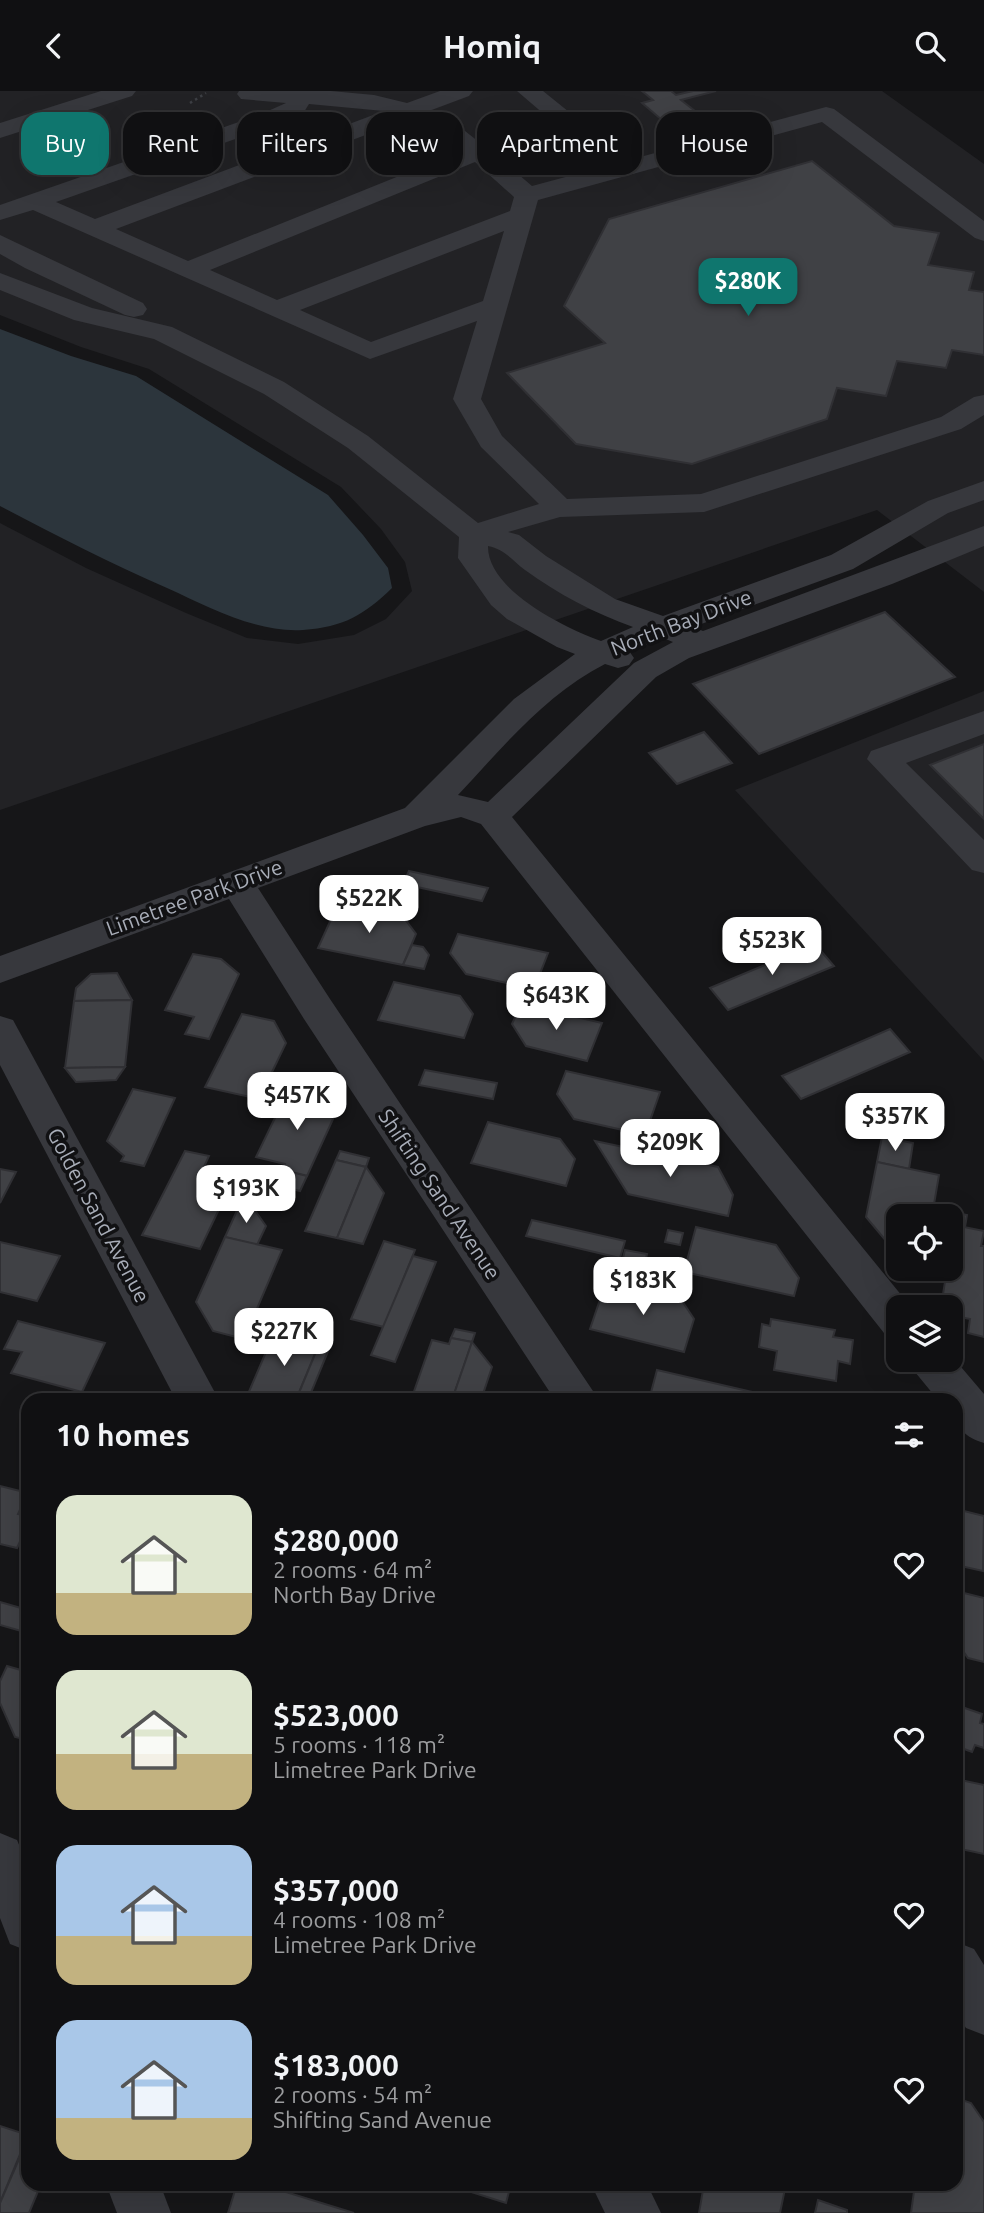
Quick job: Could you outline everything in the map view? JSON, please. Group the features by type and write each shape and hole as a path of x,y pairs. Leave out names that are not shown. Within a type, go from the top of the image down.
{"street":[{"path":"42,91 62,111"},
{"path":"0,131 124,91"},
{"path":"94,228 461,91"},
{"path":"529,91 555,112"},
{"path":"0,189 29,190 267,120 296,107 300,94"},
{"path":"242,96 300,94 408,110 447,129 477,153"},
{"path":"278,309 524,205 826,114 984,233"},
{"path":"188,270 477,162"},
{"path":"499,175 524,205"},
{"path":"0,213 29,190"},
{"path":"29,190 94,228 370,351 494,306"},
{"path":"524,205 467,399 491,441 559,508"},
{"path":"0,243 34,263 135,309 163,333"},
{"path":"0,281 83,314 163,333 274,389 358,442 474,534 509,541 535,563 604,605 704,642"},
{"path":"474,534 518,518 559,508 704,503 951,423 984,403"},
{"name":"North Bay Drive","path":"417,816 537,697 578,665 663,627 842,562 938,507 984,490"},
{"path":"474,534 473,558 502,598 518,613 542,628 645,670"},
{"name":"North Bay Drive","path":"493,816 645,670 678,651 881,577 984,534"},
{"path":"537,697 590,723"},
{"path":"984,722 883,759 984,861"},
{"name":"Limetree Park Drive","path":"0,970 417,816 462,805 493,816"},
{"path":"493,816 886,1306"},
{"name":"Shifting Sand Avenue","path":"236,881 325,1021 573,1393"},
{"name":"Golden Sand Avenue","path":"0,1030 194,1393"},
{"path":"940,1372 957,1393"},
{"path":"963,1400 984,1425"},
{"path":"0,1857 21,1909"},
{"path":"963,1978 984,2010"},
{"path":"136,2191 145,2213"},
{"path":"622,2191 634,2213"}],"shaded area":[{"path":"0,91 882,91 984,164 984,592 877,510 0,810 0,523 86,568 247,638 298,644 354,635 386,619 412,591 405,562 381,529 341,487 149,369 81,347 0,315"},
{"path":"0,329 71,356 136,376 328,495 388,568 392,588 372,606 342,623 303,630 268,627 250,623 199,603 0,506"},
{"path":"984,691 984,1061 735,790"}],"building":[{"path":"642,91 671,91 676,95 693,91 716,91 681,100 695,111 691,112 656,112 656,115 642,103 653,100"},
{"path":"812,161 894,226 939,233 928,265 974,272 969,290 984,292 984,355 952,350 946,368 897,361 886,396 837,388 827,419 692,464 576,444 507,373 605,343 564,306 609,219 763,175 772,175 772,172"},
{"path":"885,612 955,677 759,754 693,684"},
{"path":"704,732 732,763 677,784 649,753"},
{"path":"984,744 984,819 930,765"},
{"path":"409,871 488,888 482,901 403,884"},
{"path":"338,904 404,918 416,934 403,965 318,948"},
{"path":"806,933 815,944 795,952 785,941"},
{"path":"458,934 548,953 534,989 466,974 450,953"},
{"path":"815,944 834,966 728,1010 710,988"},
{"path":"412,945 423,947 429,955 424,969 403,965"},
{"path":"193,954 221,959 239,974 209,1039 185,1034 194,1017 165,1010"},
{"path":"117,973 132,1000 74,1001 76,988 91,974"},
{"path":"394,982 460,996 473,1014 464,1038 378,1020"},
{"path":"132,1000 125,1067 65,1068 74,1001"},
{"path":"521,1004 602,1023 587,1061 526,1046 512,1024"},
{"path":"242,1014 274,1021 286,1043 259,1099 205,1087"},
{"path":"890,1029 910,1052 801,1099 782,1076"},
{"path":"125,1067 116,1080 76,1082 65,1068"},
{"path":"425,1070 497,1083 493,1099 419,1085"},
{"path":"566,1071 660,1092 645,1135 574,1119 557,1094"},
{"path":"302,1087 320,1092 316,1100 322,1102 333,1119 307,1176 283,1170 285,1164 256,1157 287,1093 298,1096"},
{"path":"133,1089 175,1098 144,1166 121,1161 124,1156 107,1141"},
{"path":"488,1122 560,1139 575,1159 566,1186 471,1163"},
{"path":"882,1137 913,1143 909,1169 877,1162"},
{"path":"595,1141 718,1167 733,1195 728,1216 628,1194"},
{"path":"185,1151 209,1156 202,1171 234,1178 200,1249 142,1235"},
{"path":"340,1151 369,1158 366,1167 336,1160"},
{"path":"336,1160 366,1167 337,1238 305,1231"},
{"path":"877,1162 939,1175 934,1204 886,1204 886,1241 866,1217"},
{"path":"366,1167 384,1193 363,1244 337,1238"},
{"path":"0,1169 16,1172 0,1203"},
{"path":"283,1170 307,1176 300,1191 276,1185"},
{"path":"244,1195 266,1226 257,1245 225,1237"},
{"path":"963,1214 967,1215 963,1227"},
{"path":"532,1220 625,1241 620,1258 526,1236"},
{"path":"696,1227 776,1245 799,1278 794,1296 684,1272"},
{"path":"963,1227 984,1231 981,1246 984,1246 984,1337 968,1333 970,1319 963,1318 963,1295 943,1295 945,1281 963,1281"},
{"path":"668,1230 683,1233 680,1245 665,1242"},
{"path":"225,1237 282,1250 244,1339 213,1331 196,1302"},
{"path":"384,1241 415,1250 384,1327 351,1319"},
{"path":"0,1242 60,1256 37,1301 0,1292"},
{"path":"625,1250 647,1254 643,1271 621,1266"},
{"path":"413,1256 436,1262 395,1362 371,1355"},
{"path":"606,1282 682,1301 694,1319 684,1352 590,1329"},
{"path":"771,1319 835,1330 833,1337 853,1340 850,1364 838,1361 836,1381 774,1370 777,1351 759,1347 762,1324 770,1326"},
{"path":"18,1321 105,1343 82,1392 11,1373 22,1352 4,1349"},
{"path":"455,1329 475,1333 472,1342 451,1338"},
{"path":"275,1331 320,1342 299,1393 248,1393"},
{"path":"451,1338 472,1342 454,1393 413,1393 432,1340 449,1344"},
{"path":"320,1342 331,1344 311,1393 299,1393"},
{"path":"472,1342 492,1367 483,1393 454,1393"},
{"path":"657,1370 757,1393 651,1393"},
{"path":"0,1486 21,1491 21,1508 18,1514 21,1515 21,1539 17,1548 0,1544"},
{"path":"963,1511 984,1516 983,1571 963,1567"},
{"path":"963,1593 984,1598 984,1662 968,1658 963,1651"},
{"path":"0,1602 21,1608 21,1631 0,1625"},
{"path":"7,1666 21,1670 21,1738 15,1737 0,1703 0,1681"},
{"path":"963,1707 982,1714 980,1723 984,1724 984,1748 975,1745 972,1752 963,1749"},
{"path":"963,1780 984,1785 984,1854 963,1850"},
{"path":"963,2100 971,2103 984,2122 984,2213 911,2213 914,2191 963,2191"},
{"path":"0,2126 21,2133 21,2152 0,2203"},
{"path":"21,2154 21,2191 38,2191 29,2213 0,2213 0,2203"},
{"path":"235,2191 283,2191 354,2213 228,2213"},
{"path":"468,2191 509,2191 506,2203"},
{"path":"703,2191 785,2191 780,2213 699,2213"},
{"path":"818,2200 847,2210 847,2213 815,2213"}]}
